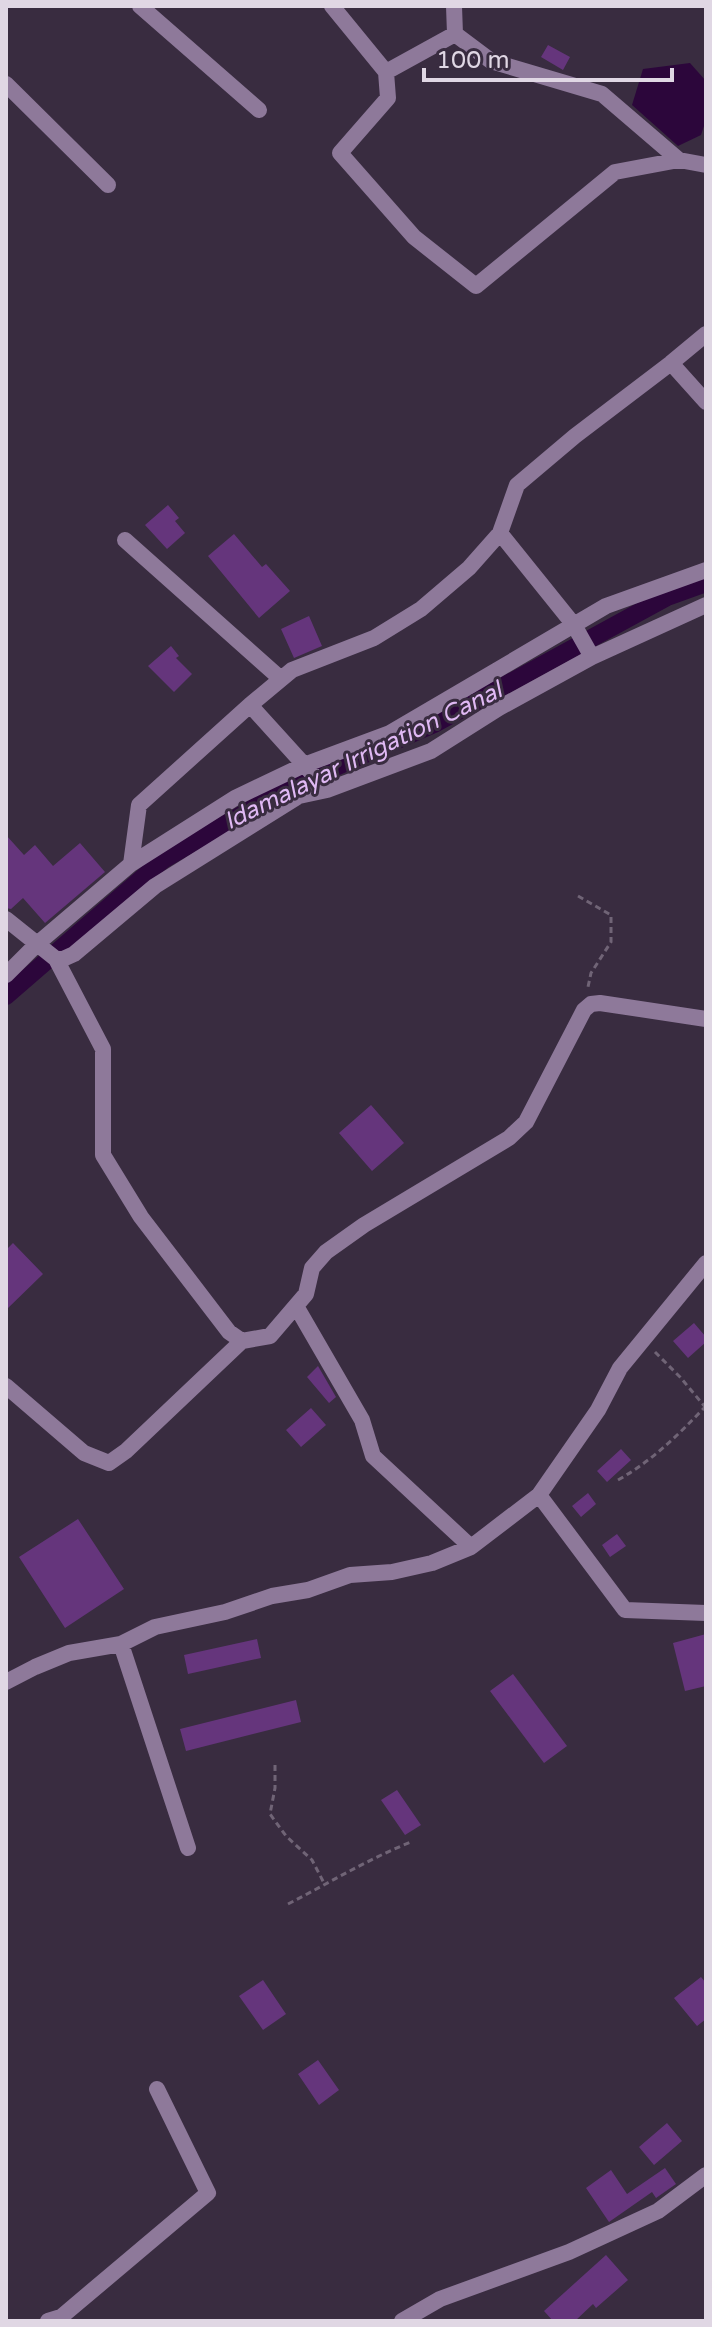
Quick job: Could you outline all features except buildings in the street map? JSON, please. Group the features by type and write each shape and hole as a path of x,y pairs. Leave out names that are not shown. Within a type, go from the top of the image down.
{"street":[{"path":"140,6 259,110"},
{"path":"332,6 386,72 388,98 340,153 414,237 476,286 615,172 679,160 706,165"},
{"path":"454,6 455,34"},
{"path":"386,72 455,34"},
{"path":"455,34 491,61 602,94 679,160"},
{"path":"6,84 108,185"},
{"path":"131,864 139,805 292,670 374,638 421,609 469,568 500,533 517,485 706,334"},
{"path":"671,363 706,402"},
{"path":"500,533 574,625 592,657"},
{"path":"125,540 281,679"},
{"path":"6,975 37,944 131,864 235,798 304,765 390,733 606,606 706,570"},
{"path":"56,959 74,954 155,886 299,796 327,790 431,751 499,708 592,657 706,605"},
{"path":"250,705 327,790"},
{"path":"6,919 56,959 103,1049 103,1155 141,1217 229,1332 242,1341"},
{"path":"6,1386 84,1453 109,1463 126,1451 242,1341 270,1336 306,1294 312,1268 326,1252 364,1225 509,1138 526,1122 584,1010 591,1004 706,1019"},
{"path":"6,1682 69,1653 121,1644 155,1627 225,1612 272,1596 308,1590 350,1575 392,1572 432,1563 471,1547 539,1495 598,1410 620,1368 706,1263"},
{"path":"296,1306 362,1420 373,1456 471,1547"},
{"path":"539,1495 625,1610 706,1613"},
{"path":"121,1644 188,1848"},
{"path":"48,2321 61,2317 208,2193 157,2089"},
{"path":"402,2321 440,2299 569,2252 658,2211 706,2175"}],"path":[{"path":"578,896 611,915 611,942 591,973 584,1010"},
{"path":"618,1480 642,1467 663,1450 706,1408 643,1340"},
{"path":"275,1765 270,1814 286,1836 312,1860 325,1885"},
{"path":"288,1904 376,1856 411,1842"}],"shaded area":[{"path":"690,63 706,81 706,120 701,135 678,146 632,105 643,69"}],"waterway":[{"name":"Idamalayar Irrigation Canal","path":"6,996 163,860 292,786 434,724 667,597 706,583"}]}
